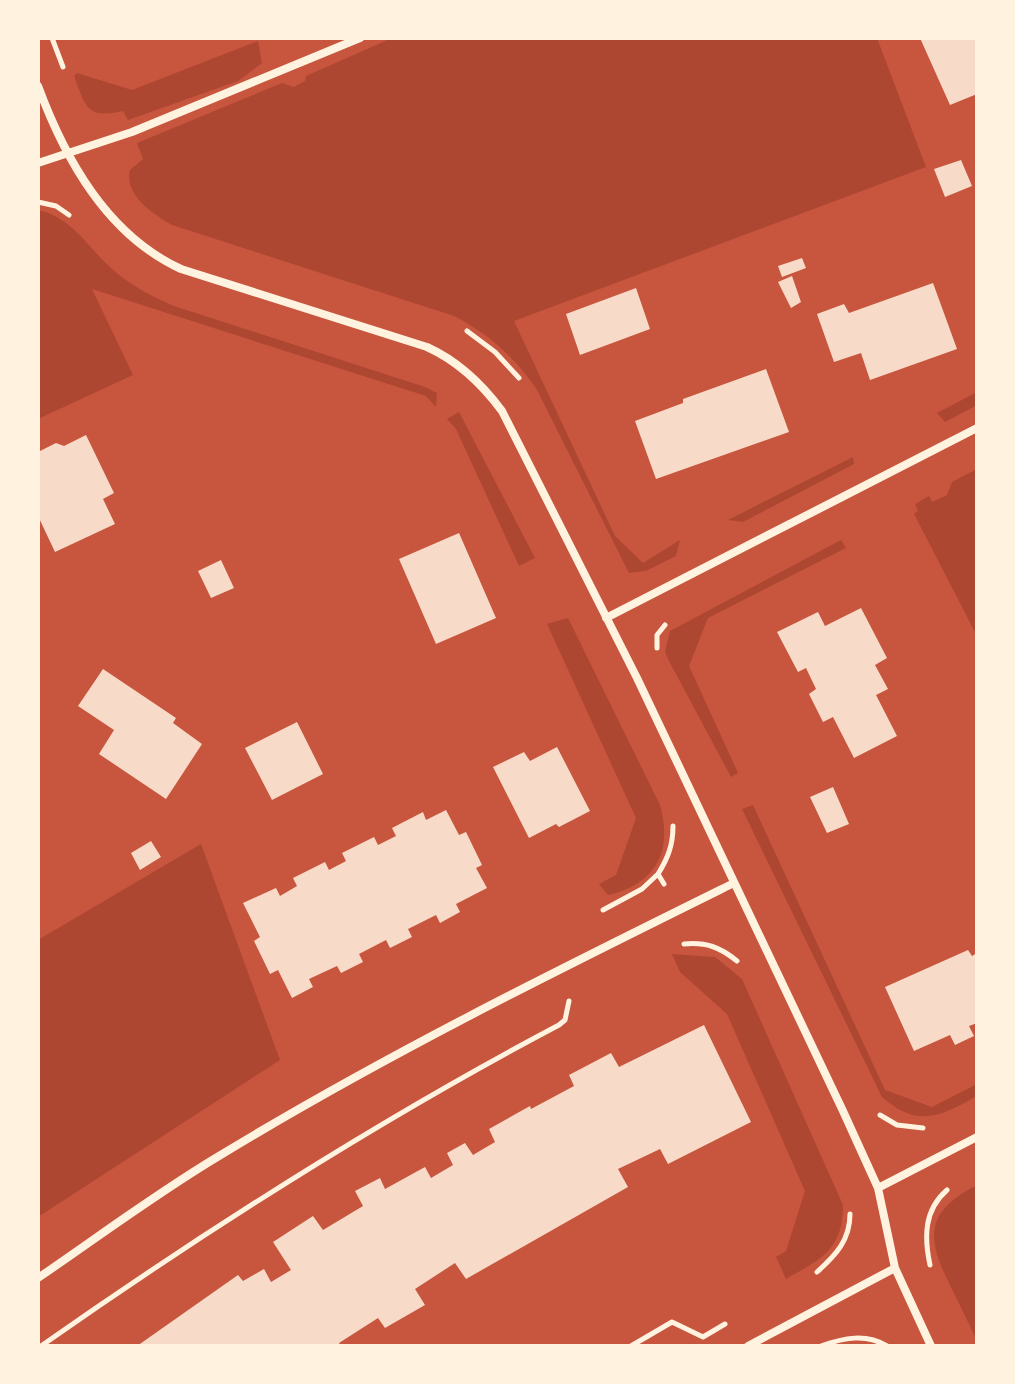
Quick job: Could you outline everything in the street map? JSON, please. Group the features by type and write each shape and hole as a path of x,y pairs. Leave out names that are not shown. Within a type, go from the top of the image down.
{"street":[{"path":"38,163 132,132 360,38"},
{"path":"38,86 68,154 92,193 120,228 165,261 181,269 427,347 469,374 502,411 637,678 878,1188 895,1268 931,1346"},
{"path":"606,618 977,428"},
{"path":"38,1278 218,1157 318,1098 734,883"},
{"path":"878,1188 977,1137"},
{"path":"748,1346 895,1268"}],"path":[{"path":"52,38 65,72"},
{"path":"38,202 56,206 75,221"},
{"path":"463,329 495,352 527,389"},
{"path":"633,605 661,662"},
{"path":"661,662 657,635 673,619"},
{"path":"637,678 661,662"},
{"path":"658,874 668,858 673,841 673,824"},
{"path":"679,944 719,947 741,968"},
{"path":"41,1346 154,1267 281,1185 472,1071 559,1025 565,1020 567,1005 574,996"},
{"path":"875,1109 883,1118 897,1125 927,1128"},
{"path":"936,1277 930,1263 927,1223 933,1205 954,1185"},
{"path":"816,1273 844,1244 850,1227 850,1208"},
{"path":"631,1346 672,1322 703,1337 728,1323"},
{"path":"821,1346 844,1337 867,1338 887,1346"}],"shaded area":[{"path":"392,38 877,38 926,167 514,321 615,536 643,563 680,540 676,556 646,571 629,573 536,388 509,356 478,330 454,316 172,225 142,203 131,188 130,170 143,159 137,143 282,83 294,87 305,81 306,76"},
{"path":"258,41 262,63 238,81 128,120 123,111 102,113 90,108 74,76 77,73 132,90"},
{"path":"38,210 60,219 117,273 157,298 425,387 437,393 436,407 426,396 92,289 133,375 38,419"},
{"path":"977,392 977,405 945,422 937,413"},
{"path":"459,412 535,558 519,566 456,429 447,419"},
{"path":"853,457 854,464 743,522 728,520"},
{"path":"977,469 977,636 914,514 918,511 915,504 929,496 932,502 947,495 952,482"},
{"path":"841,540 846,548 708,618 689,666 738,773 731,777 665,652 670,631"},
{"path":"568,618 660,805 663,822 662,851 649,874 625,890 608,895 599,884 616,875 636,818 547,624"},
{"path":"753,805 885,1090 932,1107 977,1084 977,1096 929,1116 906,1113 882,1097 742,809"},
{"path":"201,844 280,1060 38,1217 38,940"},
{"path":"672,954 715,957 742,979 843,1205 839,1233 828,1251 786,1279 776,1257 786,1251 805,1191 727,1014 680,972"},
{"path":"977,1185 977,1341 941,1266 934,1238 935,1226 948,1205"}],"building":[{"path":"920,38 977,38 977,94 950,105"},
{"path":"961,160 972,186 945,197 934,169"},
{"path":"802,258 806,268 782,277 778,266"},
{"path":"792,276 801,302 791,308 778,282"},
{"path":"933,283 957,349 870,380 861,353 834,362 817,314 844,304 849,313"},
{"path":"636,288 650,329 580,355 566,314"},
{"path":"766,369 789,432 656,479 635,421 683,403 683,399"},
{"path":"86,435 114,493 103,499 115,524 55,552 38,516 38,452 56,443 64,446"},
{"path":"459,533 496,618 436,644 399,559"},
{"path":"221,560 234,588 211,598 198,571"},
{"path":"861,608 887,658 875,665 888,689 876,695 897,736 854,758 833,717 823,722 809,694 816,689 806,668 798,672 777,632 818,612 825,626"},
{"path":"103,669 176,718 173,723 202,744 166,799 99,754 114,730 78,706"},
{"path":"297,722 323,774 272,800 245,748"},
{"path":"557,747 590,811 529,838 493,767 524,752 530,761"},
{"path":"833,787 849,824 827,833 810,797"},
{"path":"446,810 459,835 466,832 482,865 476,868 487,888 456,904 460,912 440,923 436,915 408,929 412,937 390,948 386,940 359,954 363,962 341,973 337,966 309,979 313,987 292,998 278,970 270,974 254,941 260,937 243,903 276,888 280,896 297,886 293,878 325,862 329,870 346,861 342,853 374,837 378,845 396,836 392,828 423,812 426,820"},
{"path":"151,841 161,857 140,870 131,853"},
{"path":"968,950 972,956 977,953 977,1023 969,1026 974,1036 955,1045 950,1035 914,1051 885,987"},
{"path":"704,1025 751,1122 668,1164 660,1149 618,1169 628,1187 466,1279 455,1263 415,1289 425,1305 385,1328 378,1318 339,1343 341,1346 137,1346 238,1275 243,1281 264,1269 271,1282 291,1270 273,1242 313,1216 323,1230 363,1206 355,1191 380,1178 385,1189 425,1167 431,1178 453,1165 447,1153 465,1143 473,1155 495,1142 489,1129 574,1086 569,1075 611,1053 619,1067"}]}
